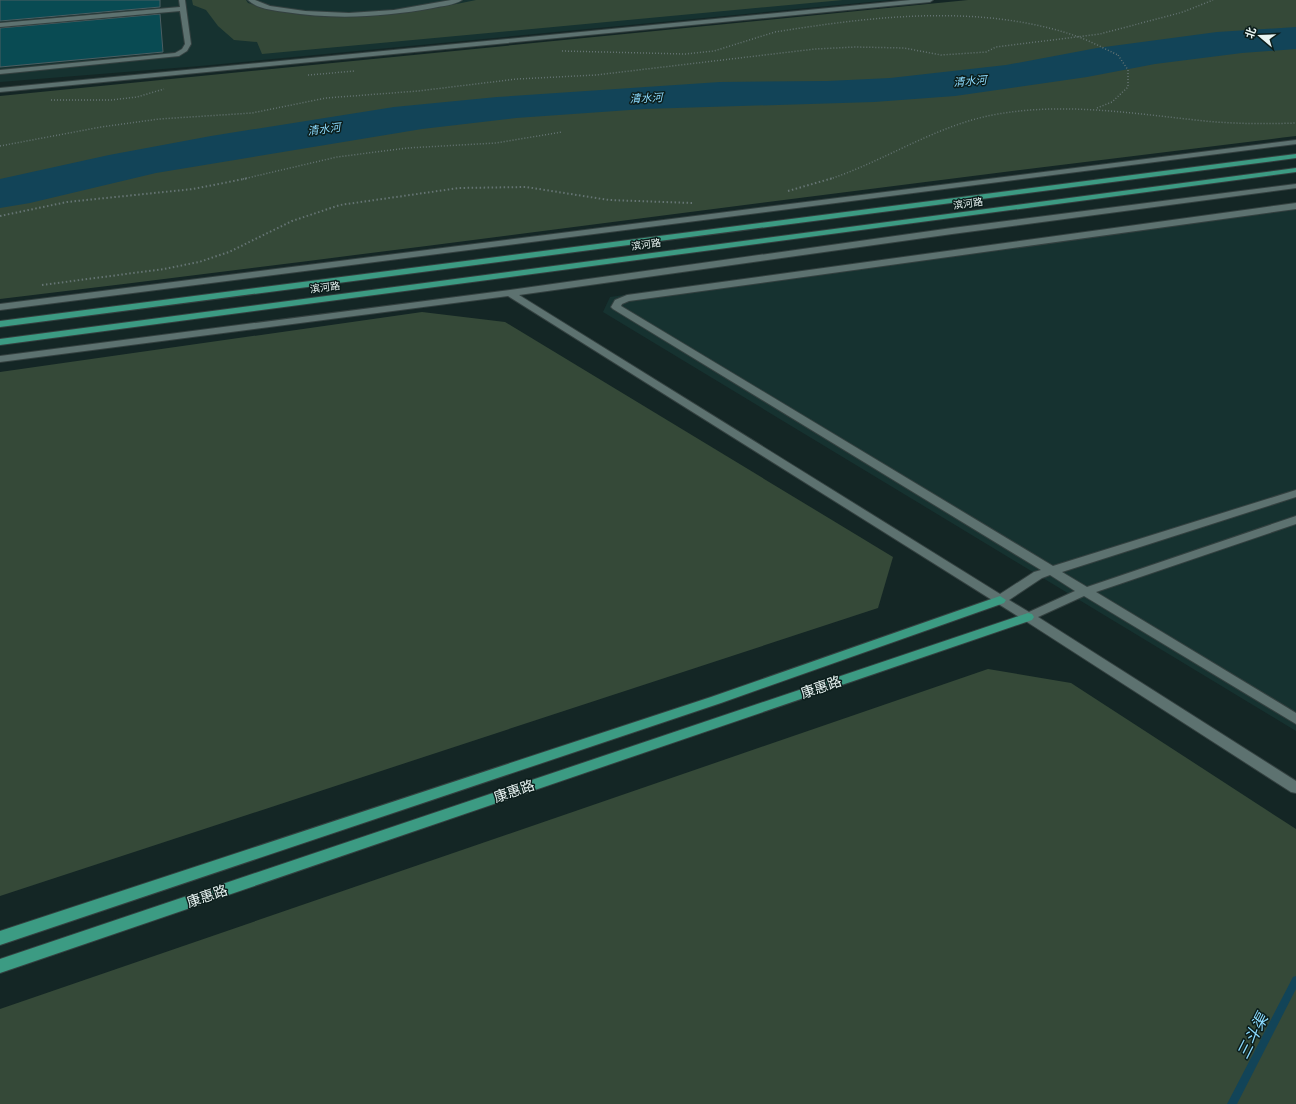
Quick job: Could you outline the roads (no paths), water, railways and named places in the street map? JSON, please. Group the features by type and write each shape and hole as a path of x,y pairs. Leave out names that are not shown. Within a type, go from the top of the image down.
{"main road":[{"name":"滨河路","path":"0,324 1296,156"},
{"name":"滨河路","path":"0,342 1296,170"},
{"name":"康惠路","path":"0,938 716,700 1000,600"},
{"name":"康惠路","path":"0,966 1028,617"}],"street":[{"path":"0,72 177,55 185,50 188,44 182,0"},
{"path":"251,0 271,8 300,13 333,16 403,11 459,0"},
{"path":"0,90 929,0"},
{"path":"0,25 183,9"},
{"path":"0,307 1296,142"},
{"path":"0,359 510,293 952,231 1296,186"},
{"path":"1296,206 627,298 618,302 616,307 620,311 1296,719"},
{"path":"510,293 1028,617 1296,788"},
{"path":"1000,600 1038,575 1296,493"},
{"path":"1028,617 1073,596 1296,520"}],"water":[{"name":"清水河","path":"1296,27 1296,49 1242,53 1155,64 1087,77 955,96 874,102 644,109 516,118 422,129 156,173 30,203 0,208 0,179 109,155 211,136 394,107 497,97 720,82 827,81 890,78 1006,65 1097,48 1217,32"}],"waterway":[{"name":"三斗渠","path":"1232,1104 1296,980"}]}
